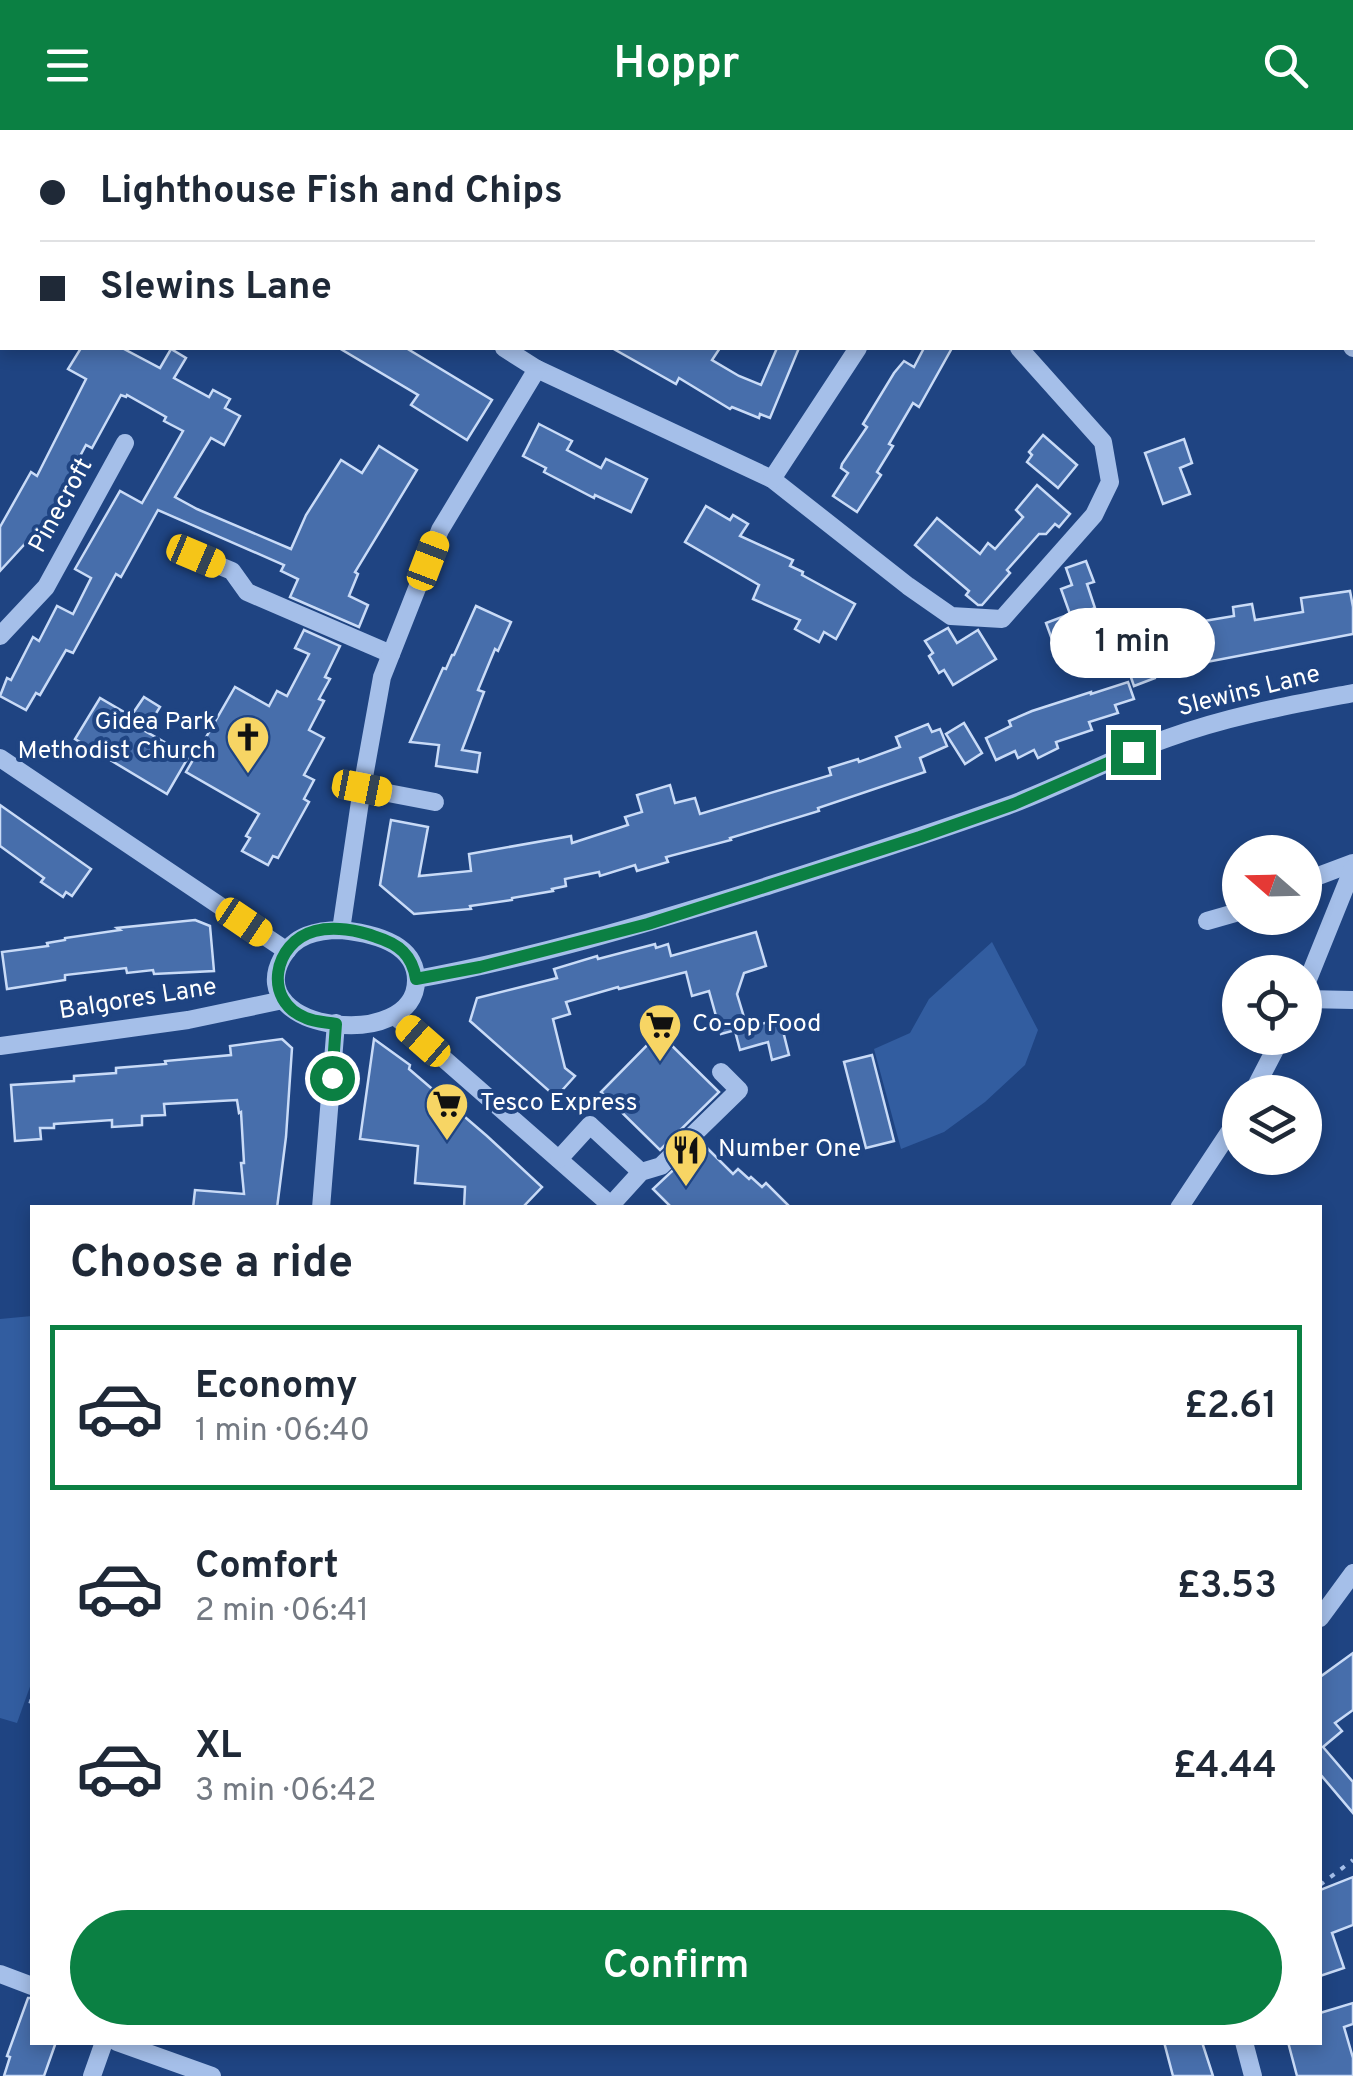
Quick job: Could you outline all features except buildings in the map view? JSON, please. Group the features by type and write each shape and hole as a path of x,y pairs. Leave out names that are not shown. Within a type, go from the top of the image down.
{"street":[{"path":"507,350 537,369 772,479 951,616 1002,619 1094,515 1110,482 1103,442 1022,350"},
{"path":"772,479 857,350"},
{"path":"340,930 382,678 440,530 537,369"},
{"name":"Pinecroft","path":"0,636 46,587 125,443"},
{"path":"196,556 232,571 247,592 391,654"},
{"name":"Slewins Lane","path":"416,979 480,967 648,924 1014,804 1204,726 1280,706 1353,693"},
{"path":"0,758 286,950"},
{"path":"362,788 435,802"},
{"path":"1322,875 1353,865"},
{"path":"1318,955 1353,865"},
{"path":"1207,921 1222,917"},
{"path":"340,930 367,934 396,945 410,959 416,987 409,1003 394,1016 369,1024 336,1024 306,1018 283,1000 277,970 286,950 316,931 340,930"},
{"path":"1322,999 1353,1000"},
{"name":"Balgores Lane","path":"0,1046 188,1020 283,1000"},
{"path":"394,1016 612,1205"},
{"path":"322,1205 336,1024"},
{"path":"614,1205 642,1172 661,1166 739,1090 721,1072"},
{"path":"559,1159 590,1126 642,1172"},
{"path":"1181,1205 1222,1143"},
{"path":"1322,1615 1353,1573"},
{"path":"0,1974 30,1985"},
{"path":"92,2076 103,2045"},
{"path":"124,2045 212,2076"},
{"path":"1245,2045 1253,2076"}],"path":[{"path":"1322,1883 1353,1860"}],"shaded area":[{"path":"992,942 1038,1030 1025,1065 985,1102 944,1132 901,1149 874,1049 910,1033 929,999"},
{"path":"30,1316 30,1687 17,1723 0,1718 0,1319"}],"place":[{"name":"Gidea Park Methodist Church","path":"248,775"},
{"name":"Co-op Food","path":"660,1063"},
{"name":"Tesco Express","path":"447,1142"},
{"name":"Number One","path":"686,1188"}],"route":[{"path":"332,1078 336,1024 296,1013 278,990 280,959 305,935 340,930 378,937 404,952 416,979 480,967 648,924 920,837 1014,804 1133,752"}]}
